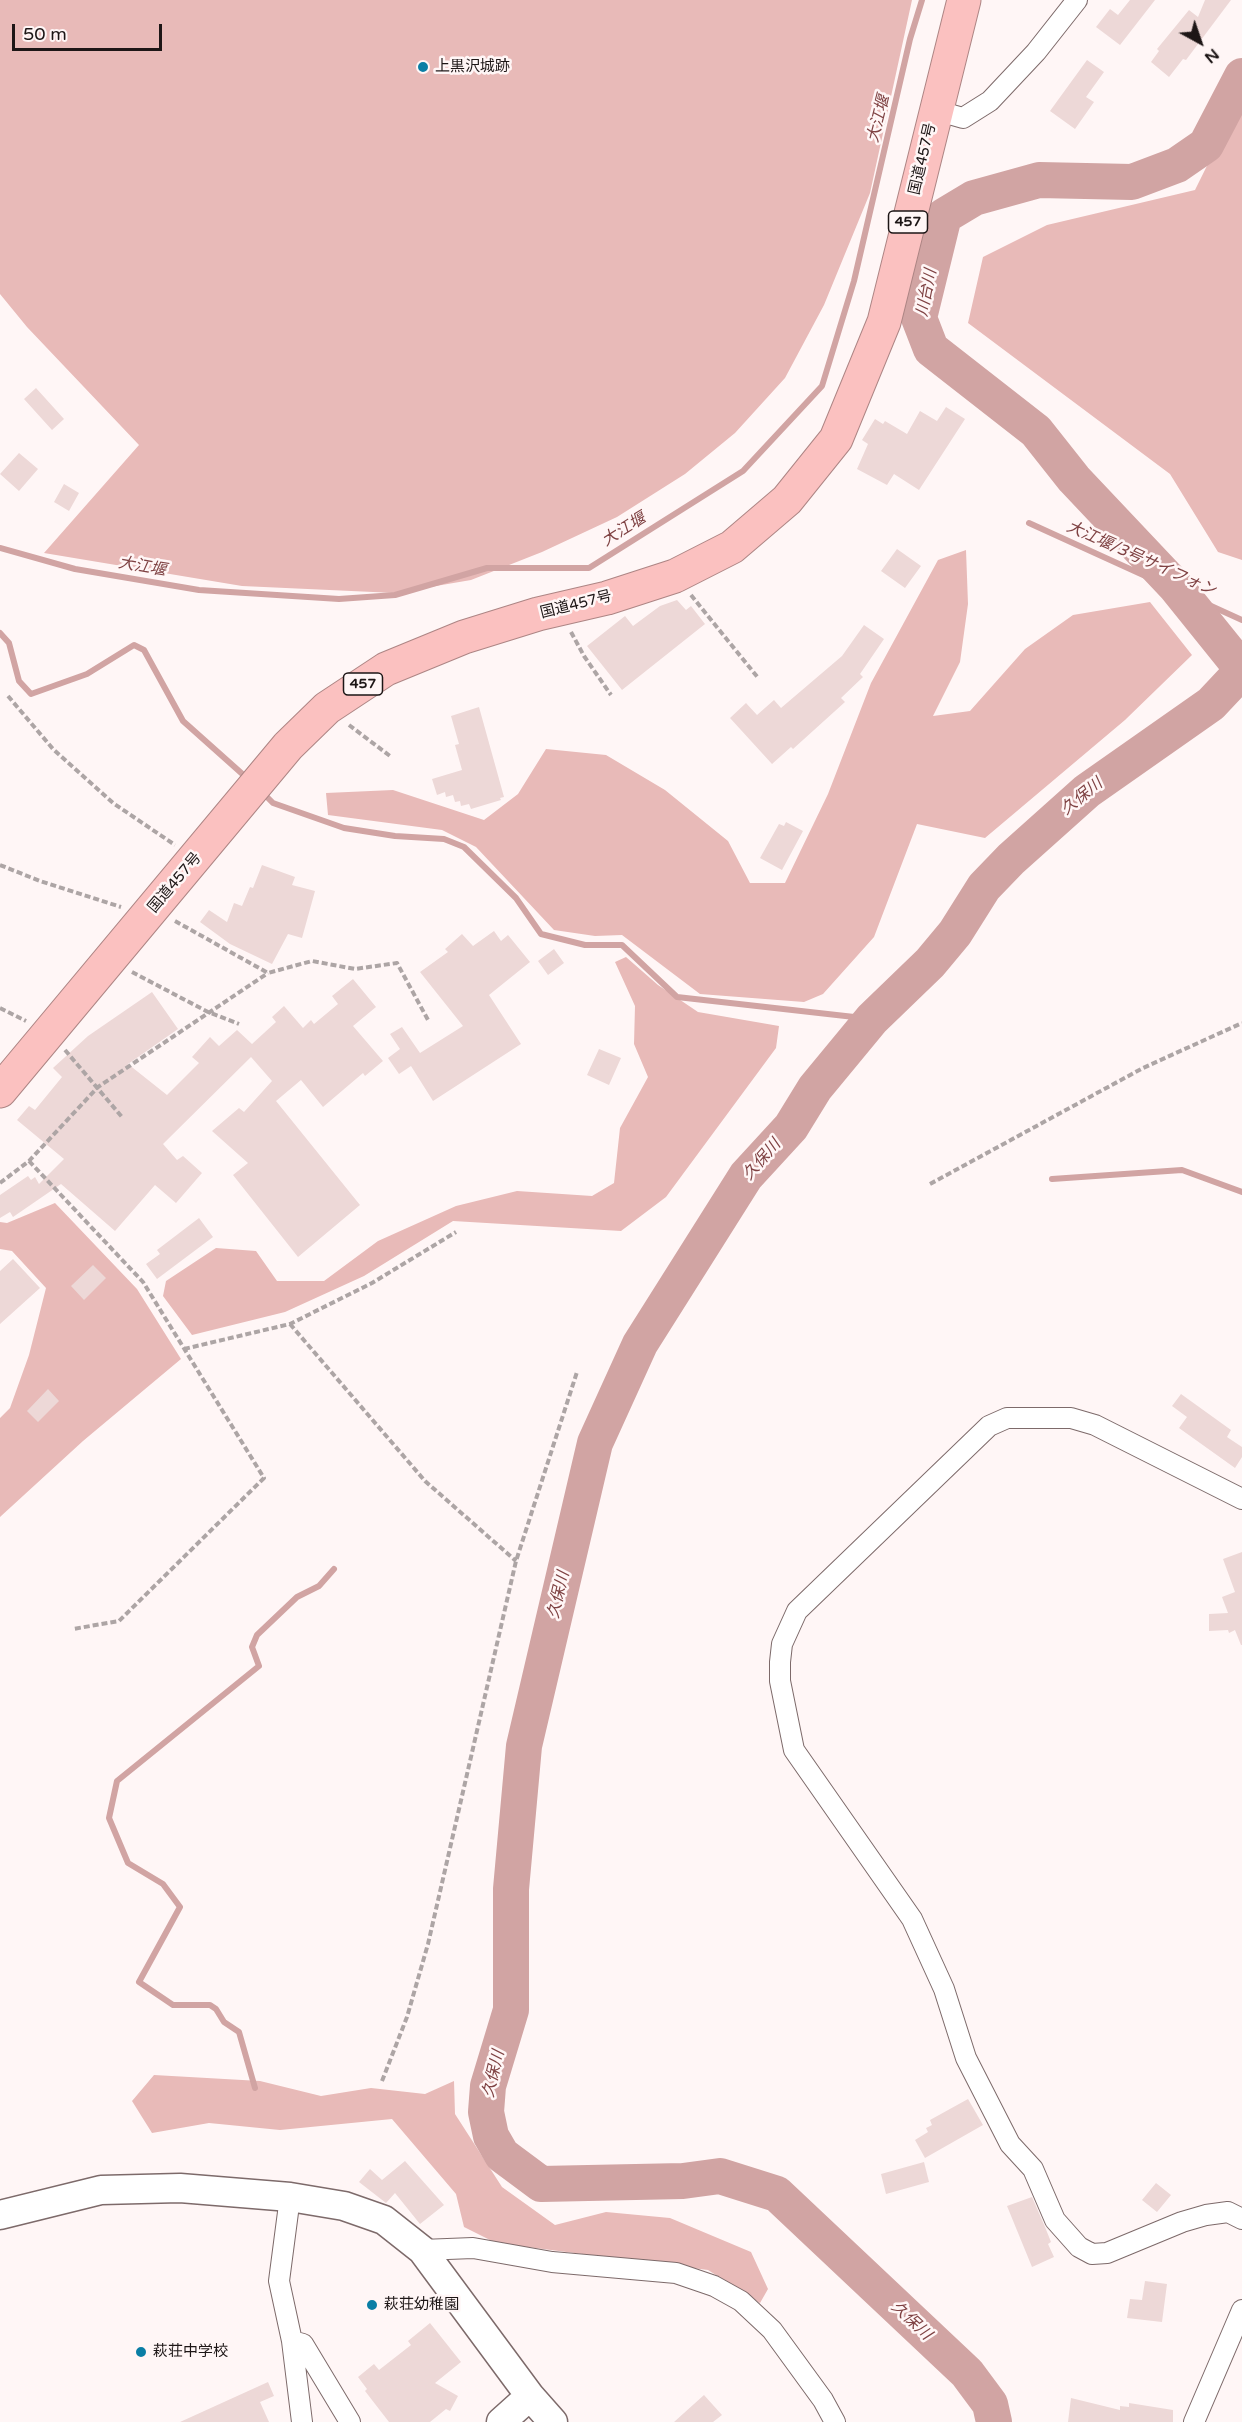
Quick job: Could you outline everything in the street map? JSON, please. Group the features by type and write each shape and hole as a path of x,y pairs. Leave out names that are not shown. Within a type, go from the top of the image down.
{"highway":[{"name":"国道457号","path":"0,1091 288,746 327,708 386,669 464,637 538,614 607,598 675,576 732,547 787,500 836,439 884,322 964,0"}],"street":[{"path":"935,110 963,118 990,101 1036,52 1077,0"},
{"path":"1242,1499 1095,1425 1071,1418 1007,1418 989,1426 797,1611 782,1644 780,1681 795,1750 912,1919 944,1989 966,2058 1010,2144 1033,2169 1056,2220 1079,2247 1092,2254 1107,2253 1182,2222 1206,2215 1228,2212 1242,2218"},
{"path":"0,2215 101,2190 180,2188 290,2197 344,2206 384,2220 422,2250 530,2396 553,2422"},
{"path":"290,2197 279,2281 292,2341 302,2422"},
{"path":"422,2250 473,2248 552,2262 676,2273 714,2286 741,2301 772,2330 823,2400 835,2422"},
{"path":"1194,2422 1242,2310"},
{"path":"292,2341 303,2344 350,2422"},
{"path":"501,2422 530,2396"}],"path":[{"path":"675,576 759,679"},
{"path":"570,630 610,695"},
{"path":"8,696 53,749 113,803 195,859"},
{"path":"327,708 390,756"},
{"path":"0,865 40,881 151,912 268,973"},
{"path":"110,961 208,1012 239,1024"},
{"path":"0,1183 29,1161 98,1087 163,1046 208,1012 268,973 312,961 356,969 397,963 428,1020"},
{"path":"930,1184 1143,1068 1242,1023"},
{"path":"50,1033 122,1117"},
{"path":"29,1161 142,1282 264,1478 119,1621 73,1629"},
{"path":"184,1349 290,1324 372,1283 456,1232"},
{"path":"290,1324 425,1481 516,1561"},
{"path":"382,2081 407,2017 428,1944 516,1561 577,1372"}],"shaded area":[{"path":"0,0 912,0 870,193 824,305 785,378 735,433 685,474 617,517 542,552 471,580 395,593 242,586 44,553 139,445 27,327 0,294"},
{"path":"1242,95 1242,560 1218,552 1170,474 968,323 983,257 1047,225 1195,190"},
{"path":"966,550 968,604 960,662 933,716 970,711 1025,649 1073,615 1150,602 1192,655 1125,720 985,838 917,824 874,937 823,994 804,1002 700,994 622,935 595,936 554,930 476,847 442,830 328,815 326,793 393,790 484,820 518,794 546,749 606,755 665,790 728,841 750,883 785,883 828,794 871,683 938,560"},
{"path":"626,957 658,985 698,1012 779,1026 776,1048 666,1197 621,1231 453,1221 364,1276 285,1312 192,1335 163,1296 166,1281 216,1248 256,1251 277,1281 324,1281 378,1241 456,1206 517,1191 592,1196 614,1183 620,1128 648,1077 634,1044 635,1006 615,962"},
{"path":"55,1203 137,1289 181,1359 83,1441 0,1517 0,1418 10,1408 29,1355 46,1288 12,1251 0,1249 0,1222 7,1223"},
{"path":"154,2075 260,2081 321,2096 371,2088 425,2094 454,2081 455,2114 502,2187 555,2225 606,2212 670,2218 751,2252 768,2289 760,2303 708,2270 496,2243 464,2227 456,2194 392,2119 280,2130 209,2123 152,2133 132,2101"}],"building":[{"path":"1130,0 1155,0 1120,45 1096,27 1110,9 1118,15"},
{"path":"1205,0 1231,0 1186,60 1183,59 1169,77 1151,62 1159,51 1157,49 1189,10 1198,17"},
{"path":"1087,60 1104,72 1086,97 1094,102 1075,129 1050,111"},
{"path":"36,388 64,419 52,430 24,399"},
{"path":"946,407 965,419 919,490 894,474 887,485 857,469 868,444 862,440 875,419 883,424 885,421 907,434 920,411 937,421"},
{"path":"19,453 38,469 19,491 0,474"},
{"path":"64,484 79,493 69,511 54,502"},
{"path":"897,549 921,566 905,588 881,571"},
{"path":"677,600 686,610 691,606 705,624 622,690 587,646 625,616 633,626 660,606"},
{"path":"864,625 884,639 860,674 863,677 841,698 845,702 793,749 791,747 772,764 730,718 746,703 757,715 774,700 781,708 842,656"},
{"path":"479,707 504,797 471,809 469,804 461,806 460,801 455,802 453,795 446,797 445,792 437,795 432,779 462,770 455,745 459,744 451,716"},
{"path":"786,822 803,831 782,870 760,858 779,824 784,826"},
{"path":"262,865 295,877 292,885 315,891 302,938 288,934 272,964 230,944 200,922 209,910 227,922 234,903 242,906 250,887 253,888"},
{"path":"494,931 501,941 508,935 530,962 489,995 521,1044 433,1101 411,1066 399,1074 388,1058 400,1049 390,1034 402,1027 420,1053 463,1026 420,972 448,952 445,949 462,934 473,946"},
{"path":"554,949 564,963 548,975 538,961"},
{"path":"353,979 376,1007 353,1026 383,1061 365,1076 363,1073 323,1107 301,1080 276,1101 360,1205 298,1257 233,1175 248,1163 212,1131 239,1108 244,1112 272,1081 251,1057 163,1144 177,1160 183,1156 202,1173 176,1203 155,1185 115,1231 61,1184 13,1217 10,1212 0,1218 0,1195 28,1176 31,1180 35,1177 39,1184 64,1159 17,1120 29,1106 35,1110 62,1077 53,1068 88,1036 152,992 178,1029 128,1064 167,1095 199,1063 192,1057 210,1037 219,1046 237,1030 252,1044 276,1022 272,1017 284,1006 303,1028 311,1020 314,1024 338,1004 332,996"},
{"path":"599,1049 621,1058 609,1085 587,1075"},
{"path":"199,1218 213,1237 157,1279 146,1264 160,1254 157,1250"},
{"path":"13,1259 40,1288 0,1324 0,1271"},
{"path":"93,1265 106,1278 84,1300 71,1286"},
{"path":"48,1389 59,1401 38,1422 27,1411"},
{"path":"1181,1394 1231,1430 1227,1437 1242,1447 1242,1457 1235,1468 1179,1428 1187,1417 1172,1406"},
{"path":"1242,1552 1241,1645 1235,1630 1229,1633 1228,1630 1209,1631 1209,1614 1228,1613 1222,1597 1235,1592 1223,1559"},
{"path":"968,2099 983,2125 925,2158 915,2140 928,2132 926,2128 932,2125 930,2120"},
{"path":"405,2161 444,2205 420,2224 395,2193 386,2203 359,2182 370,2169 382,2180"},
{"path":"924,2162 929,2182 886,2194 881,2174"},
{"path":"1156,2183 1171,2195 1157,2212 1142,2200"},
{"path":"1032,2197 1051,2242 1048,2244 1054,2257 1032,2267 1007,2206"},
{"path":"1145,2281 1167,2284 1162,2322 1127,2318 1130,2299 1142,2300"},
{"path":"430,2323 461,2362 435,2383 458,2396 450,2411 446,2409 430,2422 389,2422 365,2391 367,2389 358,2377 374,2364 379,2370 411,2345 408,2341"},
{"path":"268,2382 274,2396 260,2402 269,2422 180,2422"},
{"path":"704,2395 722,2415 713,2422 674,2422"},
{"path":"1071,2398 1120,2410 1120,2406 1129,2407 1129,2403 1173,2410 1173,2422 1068,2422"}],"waterway":[{"name":"大江堰","path":"0,548 75,569 199,590 339,599 395,595 487,568 589,568 743,471 822,386 854,281 910,39 922,0"},
{"name":"川台川","path":"1242,76 1206,145 1177,165 1132,182 1039,180 974,198 944,216 919,318 931,349 1036,431 1074,479 1176,587 1242,669"},
{"name":"大江堰/3号サイフォン","path":"1029,523 1242,620"},
{"path":"0,633 9,643 19,681 31,694 87,674 134,645 144,650 183,721 248,779"},
{"name":"久保川","path":"994,2422 990,2404 967,2373 777,2194 720,2176 683,2181 541,2184 502,2155 491,2136 486,2112 488,2086 511,2010 511,1889 524,1746 595,1443 640,1344 746,1176 791,1127 815,1088 872,1019 930,963 955,933 984,887 1011,859 1087,791 1211,704 1242,671"},
{"path":"262,792 273,803 344,828 395,836 444,839 464,847 516,898 541,934 585,945 622,945 677,997 872,1019"},
{"path":"1052,1179 1182,1170 1242,1192"},
{"path":"255,2088 239,2032 224,2022 216,2009 210,2005 173,2005 139,1982 180,1907 163,1884 128,1863 109,1818 117,1781 259,1666 252,1647 257,1635 297,1597 319,1586 334,1569"}],"place":[{"name":"上黒沢城跡","path":"423,67"},
{"name":"萩荘幼稚園","path":"372,2305"},
{"name":"萩荘中学校","path":"141,2352"}]}
